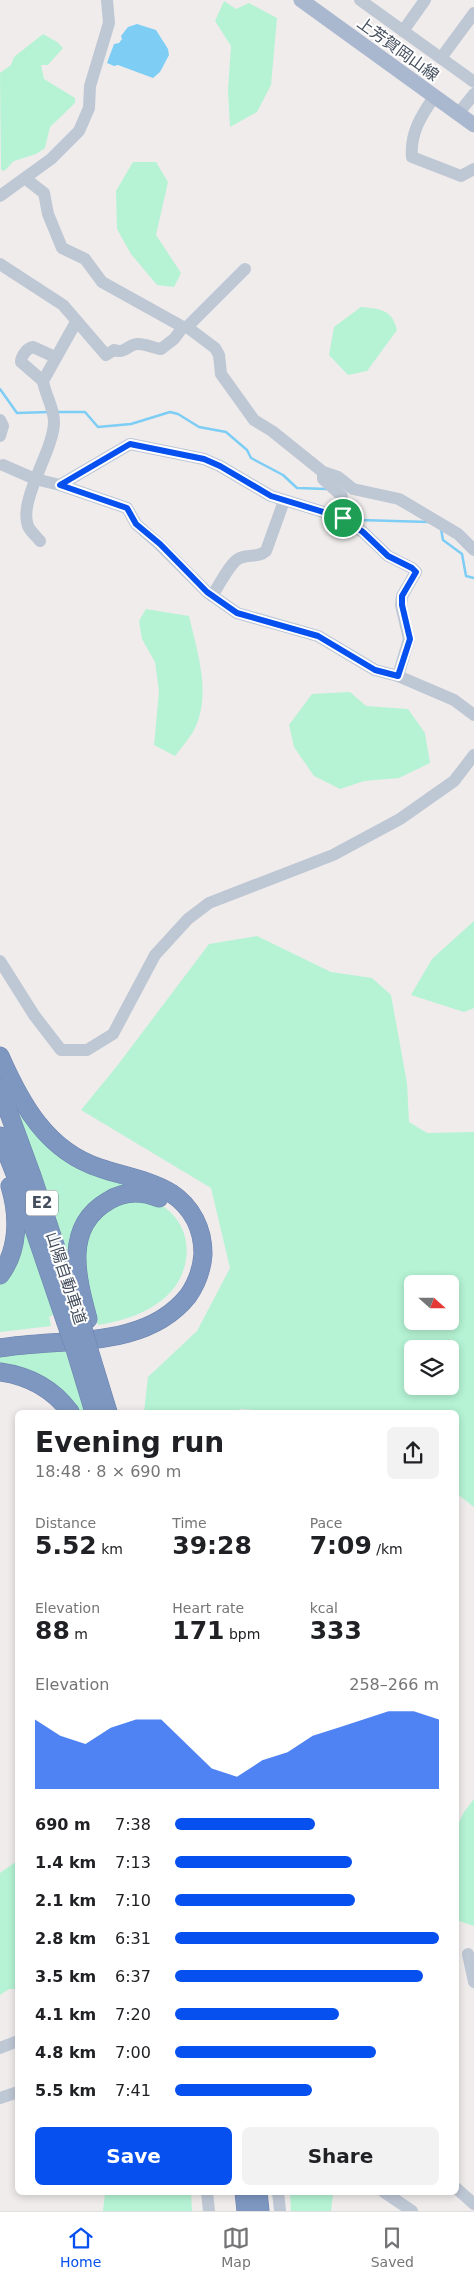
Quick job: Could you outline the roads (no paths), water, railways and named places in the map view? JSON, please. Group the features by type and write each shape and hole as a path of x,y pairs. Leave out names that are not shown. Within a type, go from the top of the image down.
{"highway":[{"path":"0,1056 22,1101 42,1131 61,1149 97,1168 153,1185 171,1194 193,1215 200,1228 203,1242 200,1274 194,1288 167,1316 123,1335 0,1348"},
{"name":"山陽自動車道","path":"0,1089 32,1176 77,1319 94,1410"},
{"path":"0,1275 16,1242 16,1215 4,1163 1,1139"},
{"name":"山陽自動車道","path":"1,1139 23,1196 77,1319"},
{"path":"0,1340 100,1330 120,1326 143,1319 171,1301 188,1280 192,1269 194,1248 190,1228 182,1216 163,1199 150,1194 139,1193 116,1196 92,1212 78,1237 77,1319"},
{"name":"山陽自動車道","path":"82,1350 107,1410"},
{"path":"0,1372 12,1374 37,1383 63,1402 69,1410"},
{"path":"244,2195 246,2211"},
{"path":"258,2195 260,2211"}],"main road":[{"name":"上芳賀岡山線","path":"301,0 474,125"}],"street":[{"path":"0,196 26,179 51,159 82,126 89,108 90,86 109,23 107,0"},
{"path":"403,31 425,0"},
{"path":"364,1 474,82"},
{"path":"441,58 474,13"},
{"path":"458,114 474,94"},
{"path":"434,97 416,127 411,142 412,157 462,176 474,169"},
{"path":"26,179 44,193 48,214 62,248 85,259 102,282 185,327 215,348 219,355 221,374 254,420 272,431 324,472 338,477 353,489 399,499 458,534 474,550"},
{"path":"0,264 63,305 106,355 114,350 126,351 132,345 140,344 161,349 174,339 245,269"},
{"path":"42,381 76,322"},
{"path":"40,541 28,525 26,514 35,479 48,450 54,423 51,404 45,394 42,381 21,362 21,359 26,350 33,347 55,357"},
{"path":"0,420 3,426 0,436"},
{"path":"60,485 130,444 204,459 220,466 271,496 343,518 363,532 388,556 416,572 402,596 402,605 410,639 398,676"},
{"path":"1,467 127,508 136,524 212,596 237,613 318,636 375,670 398,676 454,700 474,715"},
{"path":"324,472 323,479 342,496 343,518"},
{"path":"212,596 232,564 240,558 258,556 266,551 284,501"},
{"path":"0,961 34,1015 61,1050 87,1050 113,1034 155,955 188,919 209,902 333,855 400,819 454,781 474,755"},
{"path":"466,1955 474,1982"},
{"path":"0,2048 15,2042"},
{"path":"0,2098 15,2093"},
{"path":"459,2191 474,2204"},
{"path":"207,2195 209,2211"},
{"path":"278,2195 280,2211"},
{"path":"387,2195 399,2207 412,2211"}],"water":[{"path":"137,24 156,30 168,49 169,55 160,72 153,78 118,65 114,66 107,63 114,44 119,43 122,39 121,36 128,27"}],"waterway":[{"path":"0,389 17,413 49,412"},
{"path":"57,412 85,412 98,427 131,424 170,412 178,414 199,427 226,432 247,450 251,458 283,475 297,488 327,489"},
{"path":"350,512 360,520 429,522"},
{"path":"441,529 443,540 462,554 466,576 474,578"}]}
